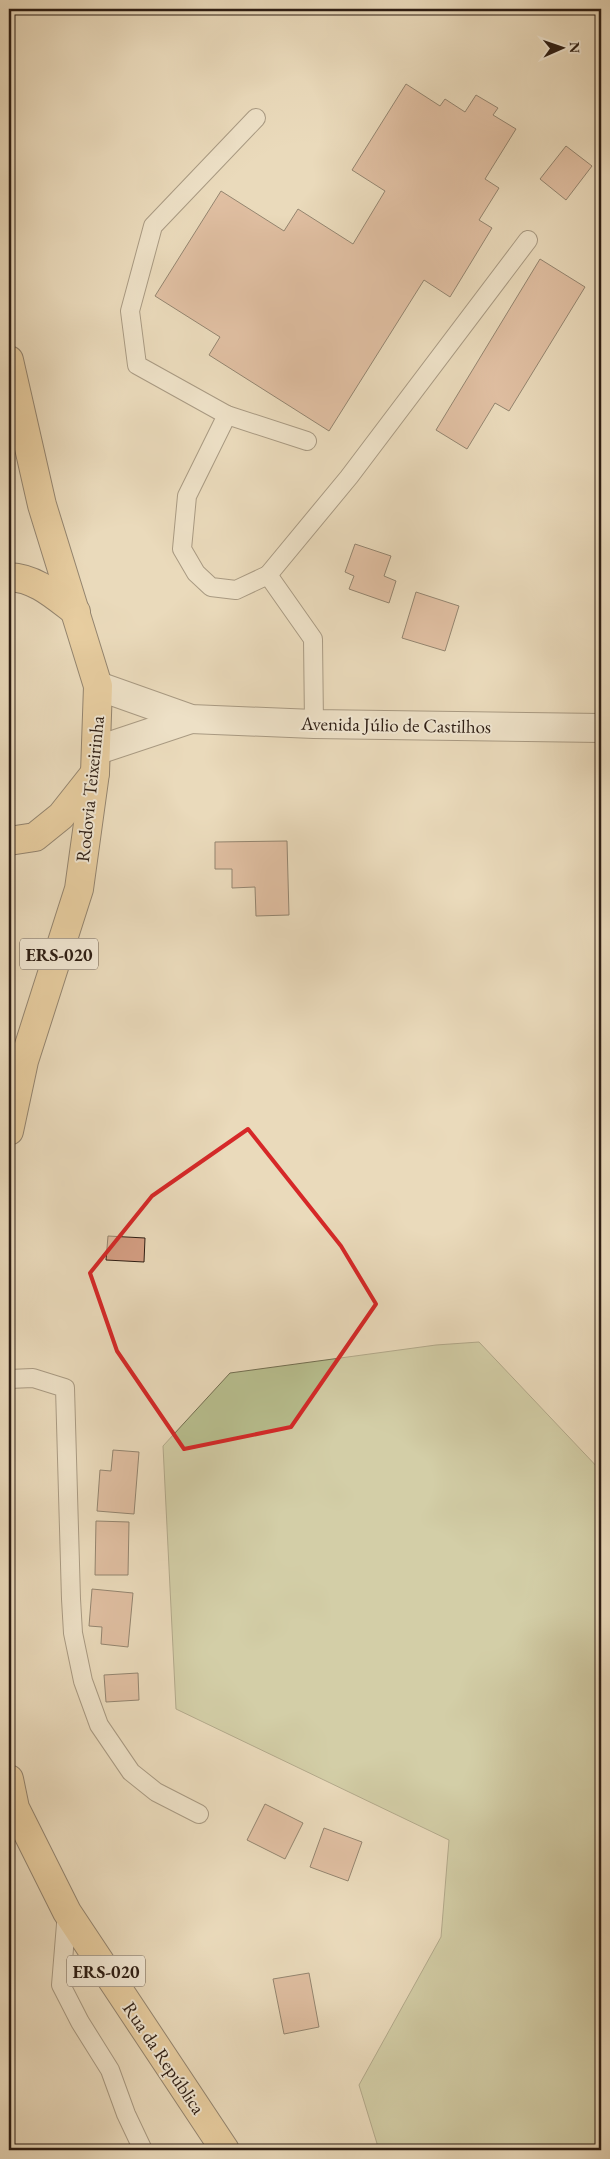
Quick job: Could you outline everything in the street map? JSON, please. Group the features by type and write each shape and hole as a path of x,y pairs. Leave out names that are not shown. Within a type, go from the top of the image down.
{"main road":[{"name":"Rodovia Teixeirinha","path":"9,360 42,505 98,686 97,761 79,889 24,1061 9,1132"},
{"path":"9,577 21,577 48,590 76,612"},
{"path":"9,841 35,837 61,816 97,761"},
{"name":"Rua da República","path":"9,1779 15,1808 67,1912 225,2150"}],"street":[{"name":"Avenida Júlio de Castilhos","path":"98,686 190,719 314,724 601,728"},
{"name":"Avenida Júlio de Castilhos","path":"97,761 190,719"}],"lane":[{"path":"256,118 153,226 130,311 137,365 227,416 307,441"},
{"path":"227,416 187,496 182,549 196,573 211,587 236,590 268,575 349,478 528,240"},
{"path":"268,575 313,639 314,724"},
{"path":"9,1378 33,1378 65,1388 73,1633 84,1681 99,1725 131,1772 156,1792 199,1814"},
{"path":"67,1912 61,1985 80,2022 110,2070 126,2114 143,2150"}],"highlighted area":[{"path":"248,1129 341,1246 376,1304 291,1427 184,1449 117,1351 90,1273 152,1196"}],"green space":[{"path":"479,1342 601,1471 601,2150 379,2150 359,2085 441,1937 449,1840 176,1709 163,1446 230,1373 436,1345"}],"building":[{"path":"406,84 440,106 445,99 465,112 476,95 498,108 493,115 516,129 485,179 499,188 479,220 492,228 450,297 424,280 329,431 209,355 220,337 155,296 221,191 284,231 298,209 353,244 385,191 352,170"},
{"path":"566,146 592,166 566,200 540,179"},
{"path":"540,259 585,287 509,411 495,403 467,449 436,430"},
{"path":"355,544 391,556 384,576 396,581 389,603 349,589 354,576 345,572"},
{"path":"416,592 459,606 445,651 402,638"},
{"path":"287,841 289,915 256,916 255,887 232,888 232,869 215,869 215,842"},
{"path":"108,1236 145,1238 144,1262 106,1260"},
{"path":"113,1450 139,1452 134,1514 97,1511 100,1470 111,1471"},
{"path":"96,1521 129,1522 128,1575 95,1575"},
{"path":"92,1589 133,1593 128,1647 101,1644 102,1627 89,1626"},
{"path":"138,1673 139,1700 106,1702 104,1675"},
{"path":"265,1804 303,1823 285,1859 247,1840"},
{"path":"324,1828 362,1842 348,1881 310,1867"},
{"path":"309,1973 319,2027 284,2034 273,1979"}]}
